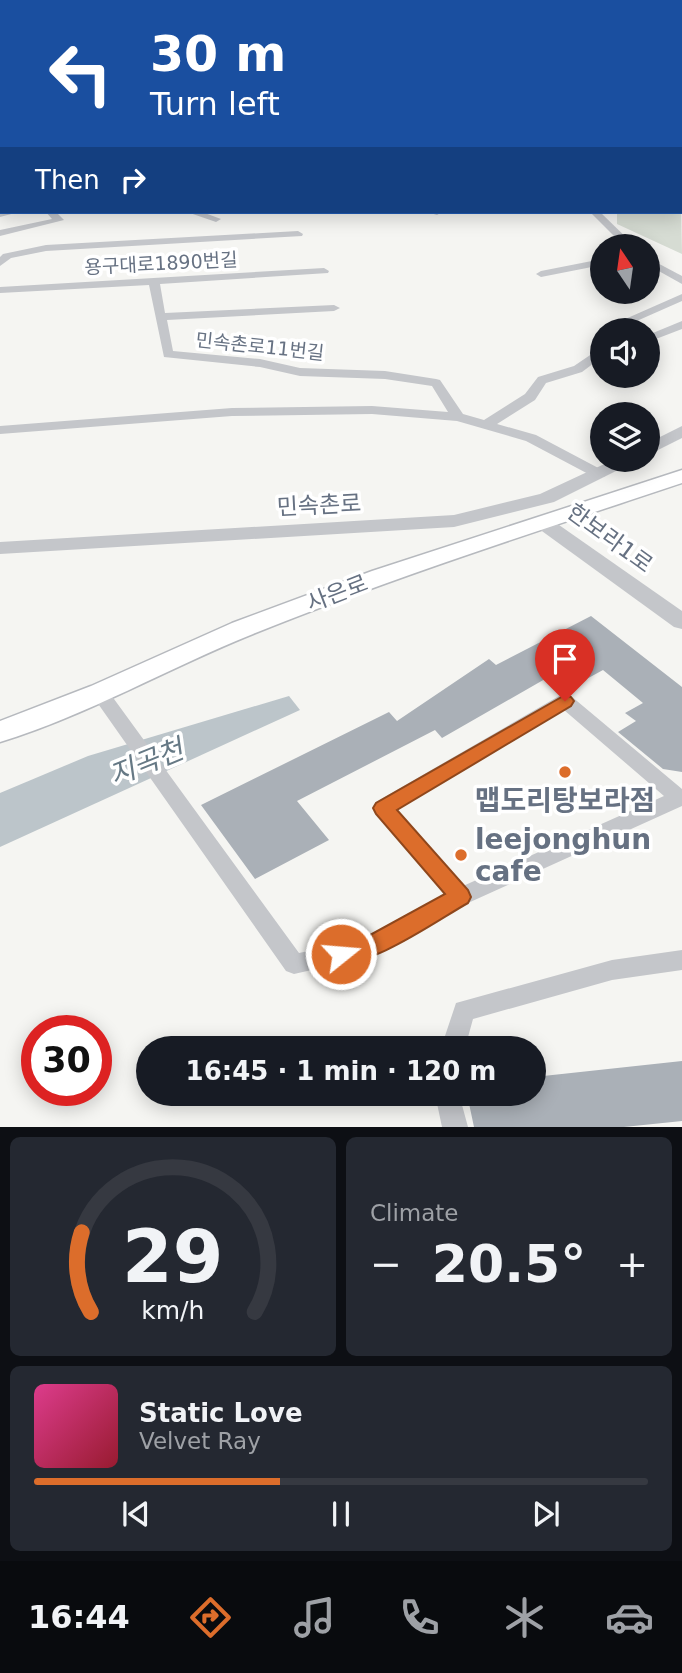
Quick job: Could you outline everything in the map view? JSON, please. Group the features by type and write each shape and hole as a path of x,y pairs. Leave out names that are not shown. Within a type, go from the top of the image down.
{"main road":[{"name":"사은로","path":"0,732 107,703 241,629 380,576 682,476"}],"street":[{"path":"0,233 60,220 53,214"},
{"name":"용구대로1890번길","path":"199,214 216,219"},
{"path":"597,214 618,234"},
{"name":"용구대로1890번길","path":"0,263 7,256 46,248 299,234"},
{"path":"541,274 590,264"},
{"path":"660,268 682,281"},
{"name":"용구대로1890번길","path":"0,290 324,271"},
{"path":"154,281 160,317"},
{"path":"633,318 682,297"},
{"name":"민속촌로11번길","path":"334,308 160,317 167,354 261,363 300,372 418,379 436,383 458,417"},
{"path":"660,334 682,325"},
{"path":"486,425 530,397 542,380 578,369 590,360"},
{"path":"0,430 232,412 372,410 458,417 531,438 599,474"},
{"path":"660,443 682,431"},
{"name":"민속촌로","path":"0,548 454,521 547,498 603,472"},
{"name":"한보라1로","path":"542,522 682,622"},
{"path":"107,703 174,792 294,964 365,949 460,897 681,797 565,701 383,808 460,897"},
{"path":"457,1036 464,1011 612,970 682,960"},
{"path":"450,1106 455,1127"}],"shaded area":[{"path":"617,214 681,214 682,254 660,244 660,234 639,234 617,224"}],"water":[{"name":"지곡천","path":"289,696 300,710 0,847 0,793 88,756"}],"building":[{"path":"591,616 682,687 682,772 663,769 618,732 636,721 625,713 643,703 603,670 561,693 545,679 442,738 435,730 297,801 329,840 255,879 201,805 389,712 397,721 489,659 496,665"},
{"path":"682,1061 682,1121 624,1127 474,1127 470,1106 546,1106 546,1076"}],"place":[{"name":"맵도리탕보라점","path":"565,772"},
{"name":"leejonghun cafe","path":"461,855"}],"route":[{"path":"341,954 365,949 460,897 383,808 565,701"}]}
